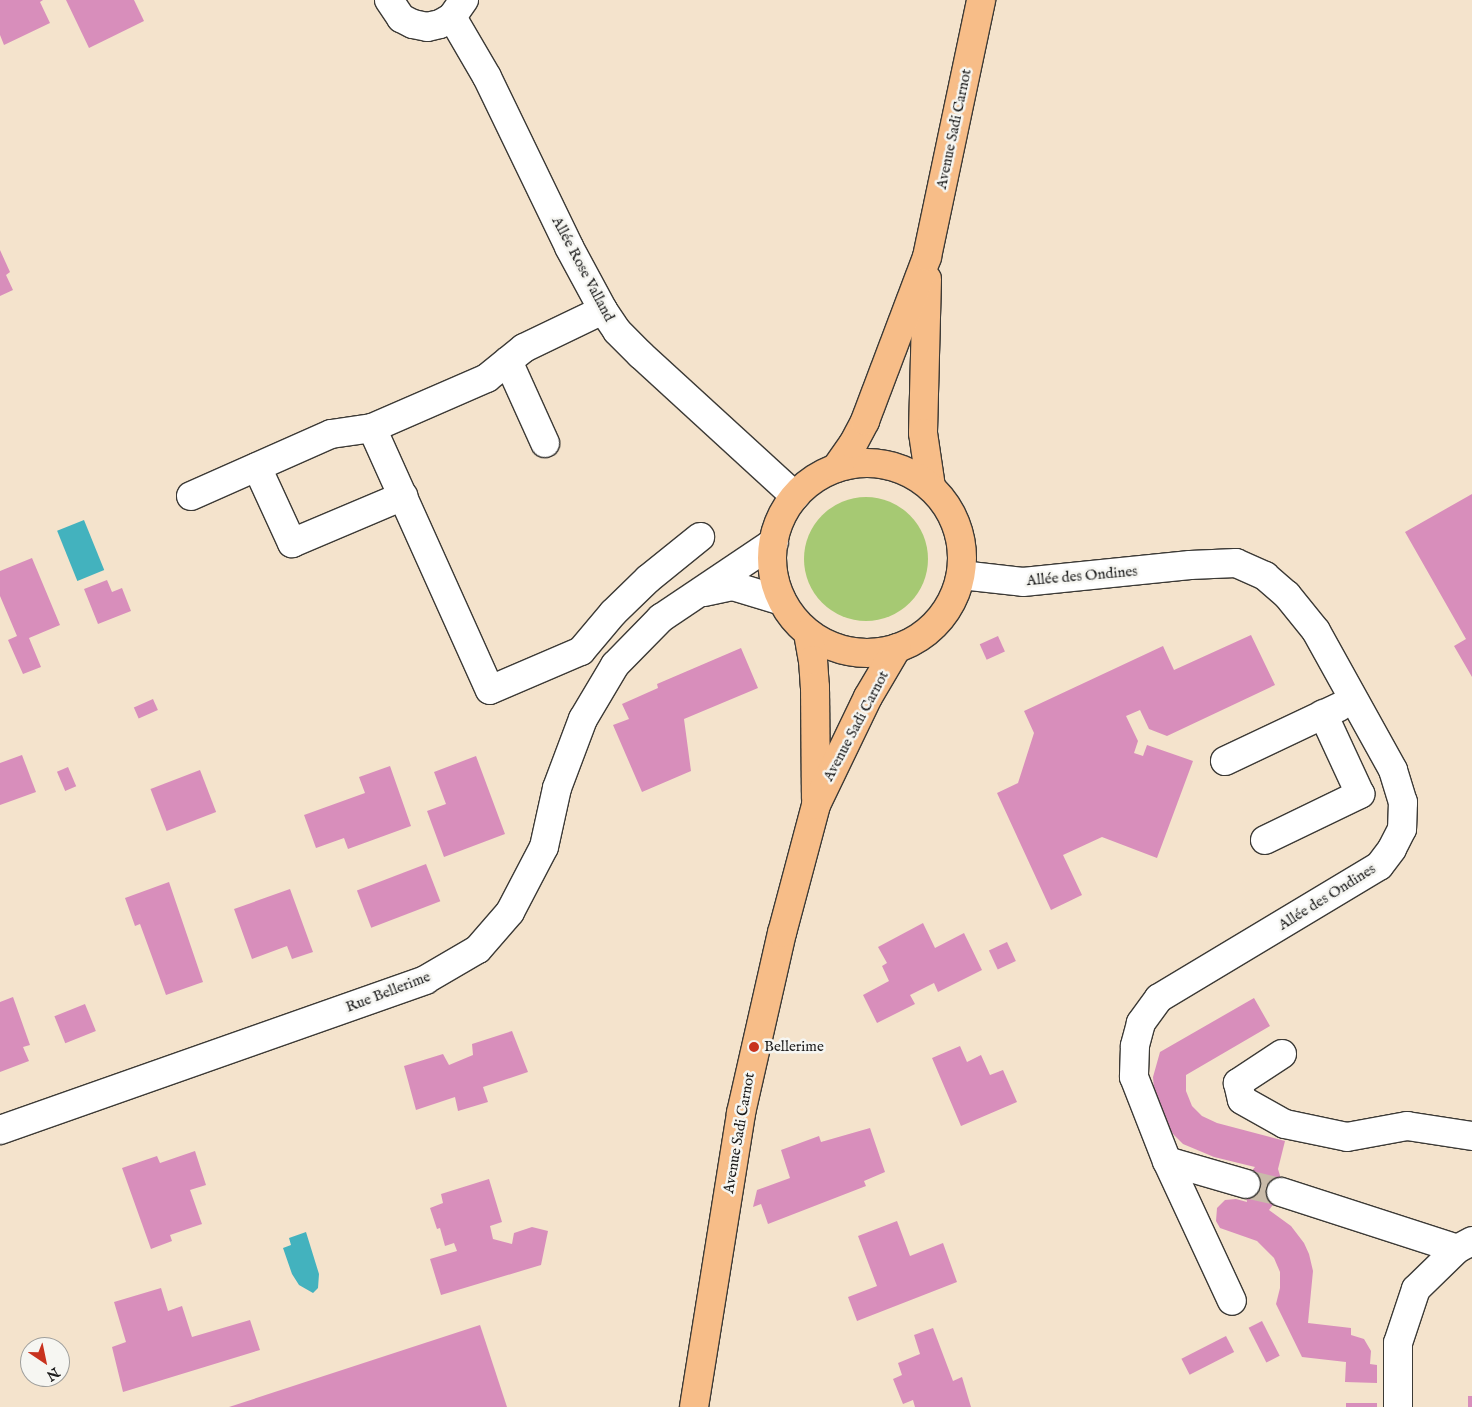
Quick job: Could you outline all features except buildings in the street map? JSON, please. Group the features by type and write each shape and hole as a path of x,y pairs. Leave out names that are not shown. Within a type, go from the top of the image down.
{"main road":[{"name":"Avenue Sadi Carnot","path":"836,468 853,444 865,421 927,257 981,0"},
{"name":"Avenue Sadi Carnot","path":"927,257 923,433 931,488"},
{"path":"861,463 886,465 910,473 931,488 947,506 957,528 962,551 961,575 953,599 939,620 920,637 897,648 874,653 851,652 828,645 808,632 793,618 782,601 773,572 774,542 781,518 795,496 814,479 836,468 861,463"},
{"name":"Avenue Sadi Carnot","path":"808,632 815,687 816,805"},
{"name":"Avenue Sadi Carnot","path":"694,1407 750,1066 782,932 816,805 868,696 897,648"}],"street":[{"name":"Allée Rose Valland","path":"389,0 401,18 413,24 427,27 440,24 458,9 487,77 569,247 603,310 617,331 795,496"},
{"path":"191,496 331,434 372,428 487,378 524,348 603,310"},
{"path":"508,361 545,443"},
{"path":"372,428 490,690 581,652 613,612 648,579 700,537"},
{"path":"257,467 292,543 403,496"},
{"name":"Rue Bellerime","path":"0,1130 425,980 478,949 510,912 544,847 557,788 580,728 615,665 662,618 774,542"},
{"name":"Allée des Ondines","path":"961,575 1023,582 1190,565 1236,563 1265,576 1287,595 1316,631 1393,770 1403,802 1402,829 1392,849 1379,866 1159,998 1141,1023 1135,1046 1134,1077 1167,1161 1232,1301"},
{"name":"Rue Bellerime","path":"700,592 733,586 782,601"},
{"path":"1225,761 1354,699"},
{"path":"1265,840 1360,794 1323,714"},
{"path":"1282,1054 1238,1082 1242,1100 1285,1124 1347,1137 1407,1126 1472,1136"},
{"path":"1167,1161 1246,1184"},
{"path":"1280,1192 1464,1245"},
{"path":"1398,1407 1398,1343 1416,1289 1464,1245"}],"green space":[{"path":"866,497 890,502 901,507 910,515 918,524 923,535 928,559 923,583 918,594 910,603 901,611 890,616 866,621 842,616 831,611 822,603 814,594 809,583 804,559 809,535 814,524 822,515 831,507 842,502"}],"water":[{"path":"84,520 104,570 77,581 57,531"},
{"path":"306,1232 319,1274 318,1288 313,1293 299,1285 292,1274 283,1248 291,1245 289,1238"}],"tunnel":[{"path":"1246,1184 1281,1192"}],"place":[{"name":"Bellerime","path":"754,1047"}]}
